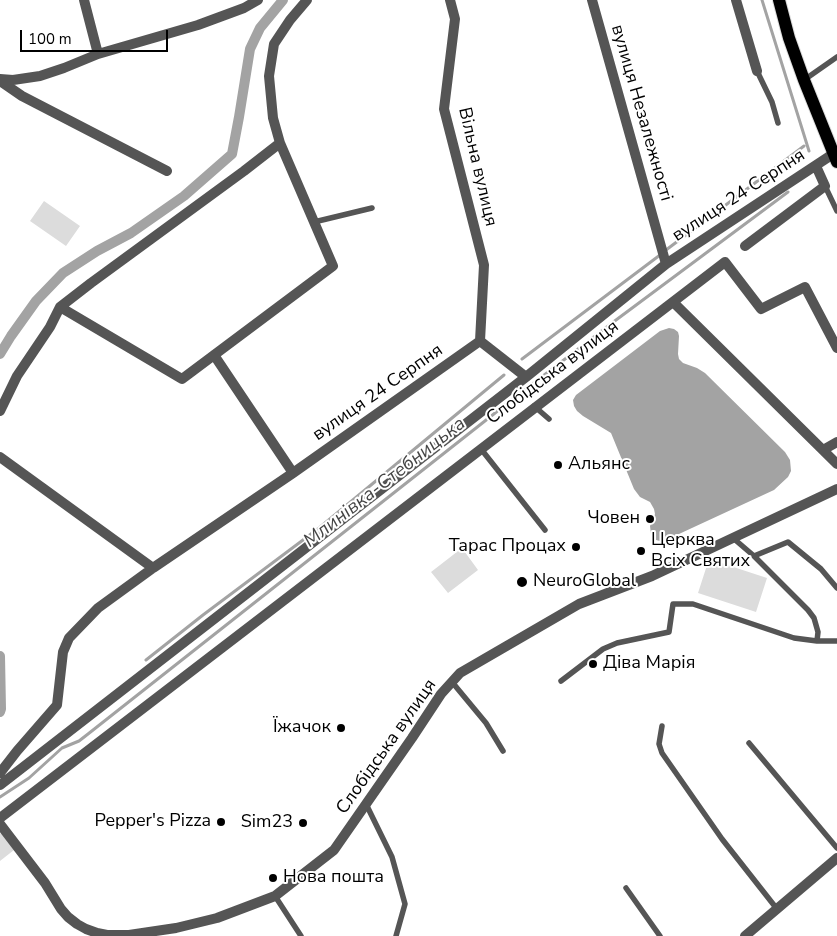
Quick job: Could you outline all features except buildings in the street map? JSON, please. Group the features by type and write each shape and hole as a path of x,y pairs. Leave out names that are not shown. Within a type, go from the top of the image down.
{"main road":[{"path":"779,0 789,38 804,80 834,150"}],"street":[{"path":"84,0 98,54"},
{"path":"0,80 40,76 98,54 198,25 243,4 258,0"},
{"path":"60,307 182,380 333,266 280,143 273,118 269,76 274,44 290,20 307,0"},
{"name":"Вільна вулиця","path":"450,0 454,20 444,109 484,265 480,341"},
{"name":"вулиця Незалежності","path":"592,0 666,264"},
{"path":"736,0 756,71"},
{"path":"0,80 22,96 167,171"},
{"path":"0,411 16,376 50,327 60,307 280,143"},
{"name":"вулиця 24 Серпня","path":"0,785 526,377 666,264 816,166 834,150"},
{"path":"745,246 825,186 816,166"},
{"name":"Слобідська вулиця","path":"0,818 725,262 761,309 805,287 837,348"},
{"path":"673,302 837,464"},
{"path":"480,341 526,377"},
{"name":"вулиця 24 Серпня","path":"0,773 57,705 63,652 69,638 98,608 480,341"},
{"path":"214,355 293,473"},
{"path":"823,450 837,442"},
{"path":"0,457 153,568"},
{"name":"Слобідська вулиця","path":"0,824 45,883 68,917 86,930 97,933 130,935 176,928 217,918 275,896 334,850 441,694 460,673 579,604 652,576 837,490"},
{"path":"745,936 837,858"}],"lane":[{"path":"804,80 837,57"},
{"path":"756,71 772,102 778,123"},
{"path":"825,186 837,211"},
{"path":"314,222 372,208"},
{"path":"535,407 549,419"},
{"path":"481,449 544,530"},
{"path":"733,538 754,556 808,610 814,618 818,632 817,641"},
{"path":"754,556 788,542 821,570 837,588"},
{"path":"561,681 603,649 617,643 669,632 673,604 693,604 794,638 837,641"},
{"path":"452,682 486,722 503,751"},
{"path":"662,726 659,744 662,752 722,840 777,909"},
{"path":"749,743 837,848"},
{"path":"366,804 392,858 405,904 396,936"},
{"path":"626,888 660,936"},
{"path":"275,896 301,936"}],"shaded area":[{"path":"44,201 80,226 66,246 30,221"},
{"path":"669,328 678,332 679,359 683,363 705,373 785,452 790,460 791,471 788,477 774,490 666,540 660,541 656,540 651,534 650,526 655,514 654,509 650,502 640,497 634,489 611,433 577,411 573,400 576,395 660,331"},
{"path":"462,548 478,570 448,593 431,572"},
{"path":"709,559 767,578 756,612 698,593"},
{"path":"0,834 14,850 0,861"}],"waterway":[{"path":"0,354 36,301 63,273 97,251 131,233 184,196 232,154 250,49 260,28 283,0"},
{"path":"762,0 809,151"},
{"path":"666,250 804,146"},
{"name":"Млинівка-Стебницька","path":"0,797 29,778 62,748 79,741 509,402 788,192"},
{"path":"522,359 660,255"},
{"path":"146,660 319,528 504,375"},
{"path":"0,656 0,712"}],"place":[{"name":"Альянс","path":"558,465"},
{"name":"Човен","path":"650,519"},
{"name":"Тарас Процах","path":"576,547"},
{"name":"Церква Всіх Святих","path":"641,551"},
{"name":"NeuroGlobal","path":"522,582"},
{"name":"Діва Марія","path":"593,664"},
{"name":"Їжачок","path":"341,728"},
{"name":"Pepper's Pizza","path":"221,822"},
{"name":"Sim23","path":"303,823"},
{"name":"Нова пошта","path":"273,878"}]}
